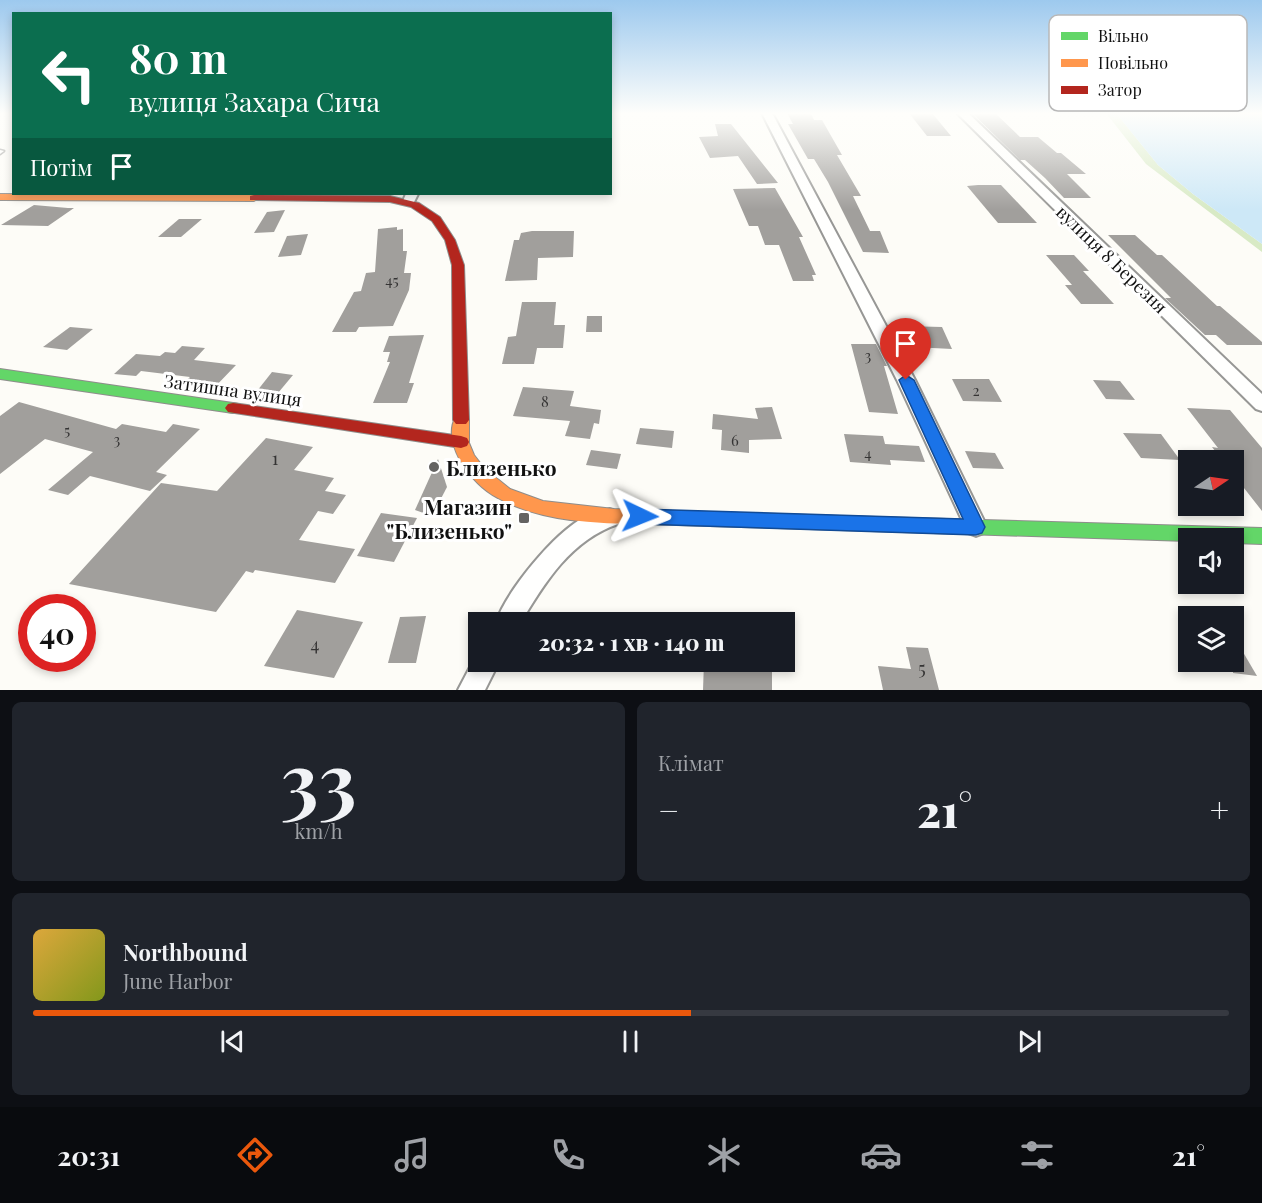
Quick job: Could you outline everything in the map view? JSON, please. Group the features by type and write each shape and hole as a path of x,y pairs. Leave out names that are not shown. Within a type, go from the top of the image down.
{"street":[{"path":"784,145 906,380 976,527"},
{"name":"вулиця 8 Березня","path":"995,145 1262,405"},
{"path":"0,197 390,199 411,197 435,218 457,256 461,442 475,472 486,484 501,494 536,505 616,516 1262,536"},
{"name":"Затишна вулиця","path":"0,374 461,442"},
{"path":"515,612 540,574 576,535 590,525 616,516"},
{"path":"471,690 481,672"}],"green space":[{"path":"1131,145 1142,145 1158,165 1193,194 1262,244 1262,252 1146,164"}],"water":[{"path":"1142,145 1262,145 1262,244 1193,194 1158,165"}],"building":[{"path":"703,145 748,145 778,183 757,184 738,156 710,158"},
{"path":"800,145 836,145 842,155 837,155 861,196 853,196 870,231 880,231 889,253 863,252 828,182 814,159 808,159"},
{"path":"1005,145 1048,145 1086,174 1067,174 1091,198 1064,198 1025,160 1020,160"},
{"path":"1001,185 1037,223 998,223 967,186"},
{"path":"775,188 803,237 799,237 816,275 812,275 814,281 793,281 779,245 765,245 758,226 749,226 733,189"},
{"path":"34,205 74,208 48,226 1,225"},
{"path":"285,210 274,232 254,233 267,212"},
{"path":"179,219 202,219 181,237 158,237"},
{"path":"397,227 397,230 403,229 403,251 407,251 404,273 411,273 409,290 393,326 359,327 356,332 332,332 354,292 361,291 366,273 375,272 378,229"},
{"path":"574,231 573,257 538,258 537,280 505,281 514,240 519,240 521,233"},
{"path":"308,234 301,255 278,257 287,236"},
{"path":"1108,235 1135,235 1157,255 1162,255 1217,306 1220,306 1262,342 1262,345 1227,345 1216,335 1205,335 1165,298 1171,298"},
{"path":"1046,255 1074,255 1089,271 1083,271 1114,304 1081,304 1065,285 1072,285"},
{"path":"522,302 556,302 554,325 565,325 563,348 537,348 534,364 502,364 508,337 516,336"},
{"path":"587,316 602,316 602,332 586,332"},
{"path":"904,326 942,327 952,349 913,347"},
{"path":"70,327 93,329 67,350 43,347"},
{"path":"424,335 409,383 414,383 407,403 373,403 390,362 387,362 390,352 383,352 389,336"},
{"path":"851,344 876,344 887,366 884,366 898,414 869,412"},
{"path":"182,346 205,348 194,360 236,365 212,390 180,386 190,377 141,371 136,376 114,374 136,354 160,356 165,352 175,353"},
{"path":"272,372 293,375 278,393 257,391"},
{"path":"952,379 989,379 1002,402 963,401"},
{"path":"1093,380 1120,381 1135,400 1106,399"},
{"path":"523,387 574,391 570,406 601,410 599,424 594,423 590,439 565,436 570,421 513,416"},
{"path":"19,402 116,429 122,424 166,432 173,424 200,429 156,472 167,475 150,491 90,476 68,495 48,490 93,452 45,439 0,474 0,416"},
{"path":"772,407 782,439 749,440 749,453 721,450 722,430 712,429 713,414 758,419 755,408"},
{"path":"1187,408 1230,410 1262,448 1262,511 1244,488 1244,450 1214,450 1212,447 1218,448"},
{"path":"640,428 674,431 672,448 636,444"},
{"path":"1123,433 1161,434 1178,460 1141,458"},
{"path":"844,434 883,436 885,444 919,446 925,462 890,460 891,465 850,462"},
{"path":"266,438 313,447 294,470 334,478 325,491 346,495 333,514 318,511 299,540 355,549 335,583 255,570 253,573 246,571 216,612 69,584 161,483 217,491"},
{"path":"591,450 621,454 617,469 586,465"},
{"path":"965,451 995,453 1004,469 973,468"},
{"path":"438,459 447,487 432,516 415,510"},
{"path":"381,513 417,518 394,562 357,556"},
{"path":"297,610 363,622 334,678 264,666"},
{"path":"426,616 416,663 388,663 400,617"},
{"path":"906,647 928,648 939,690 883,690 878,666 911,669"},
{"path":"1244,654 1257,676 1233,673 1244,672"},
{"path":"704,672 772,672 772,690 703,690"}],"traffic: fast":[{"path":"0,374 233,408"},
{"path":"840,523 1262,536"}],"traffic: slow":[{"path":"0,197 254,198"},
{"path":"461,420 461,443 478,473 504,494 543,508 614,516 840,523"}],"traffic: jam":[{"path":"254,198 390,199 415,205 436,219 450,240 458,265 461,420"},
{"path":"233,408 461,442"}],"place":[{"name":"Близенько","path":"434,467"},
{"name":"Магазин \"Близенько\"","path":"524,518"}],"route":[{"path":"640,516 976,527 906,380"}]}
